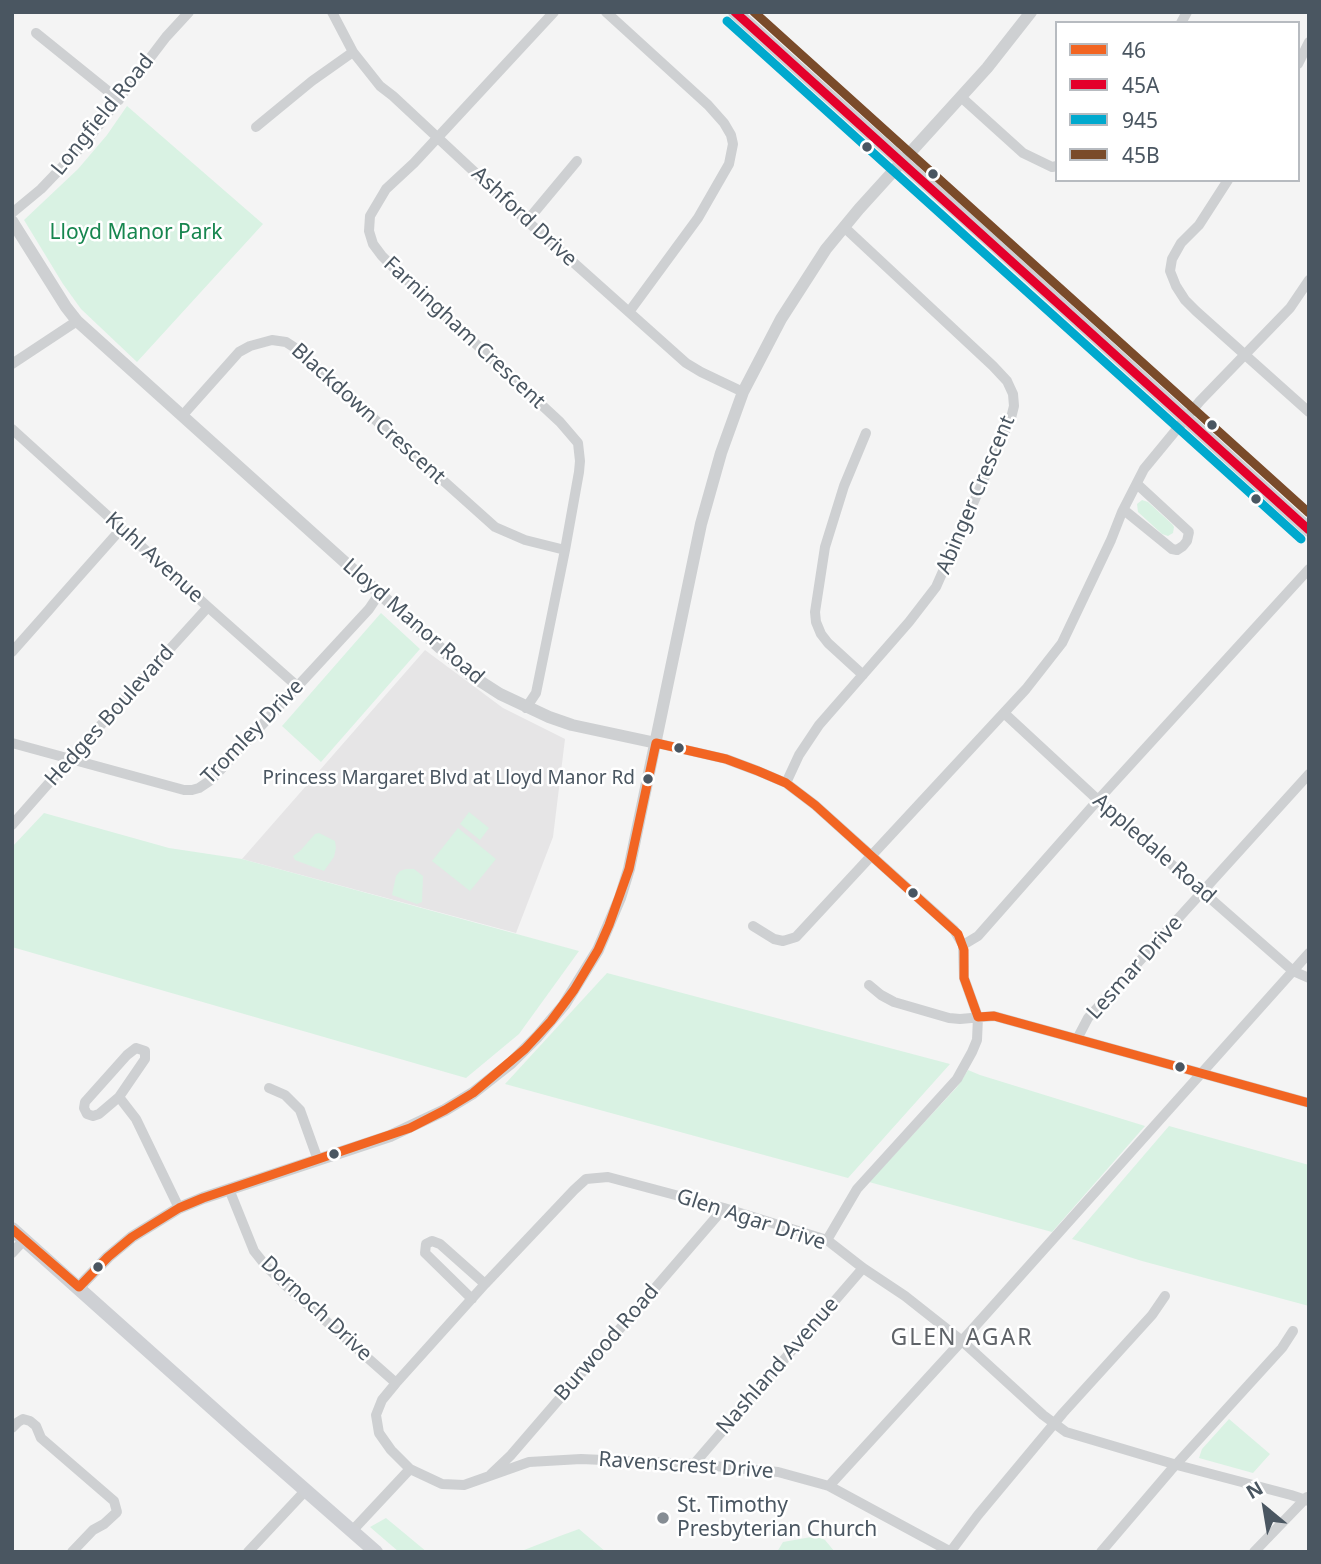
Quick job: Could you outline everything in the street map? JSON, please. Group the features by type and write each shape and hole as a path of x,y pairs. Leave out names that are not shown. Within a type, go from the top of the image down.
{"main road":[{"path":"736,12 1309,530"},
{"path":"12,1229 376,1552"}],"street":[{"name":"Longfield Road","path":"12,212 41,189 86,142 166,37 189,12"},
{"name":"Ashford Drive","path":"332,12 354,52 380,86 686,363 743,393"},
{"name":"Farningham Crescent","path":"526,708 536,693 565,550 579,472 578,443 560,422 387,262 373,244 369,231 370,216 386,189 554,12"},
{"path":"606,12 708,105 724,123 733,144 729,164 698,218 629,312"},
{"path":"79,1287 132,1237 179,1208 390,1136 445,1110 511,1063 551,1021 598,950 620,898 629,869 701,524 721,453 743,393 766,344 826,249 995,58 1031,12"},
{"path":"36,33 119,100"},
{"path":"1300,60 1309,42"},
{"path":"256,127 312,80 354,52"},
{"path":"961,97 1023,153 1055,166"},
{"path":"527,221 577,161"},
{"path":"1227,182 1199,225 1181,243 1172,260 1170,271 1185,300 1309,412"},
{"name":"Lloyd Manor Road","path":"12,221 77,321 469,674 526,708 572,724 726,759 786,783 815,805 954,930 963,945"},
{"name":"Abinger Crescent","path":"786,783 809,738 936,587 1014,406 1013,394 1007,381 993,366 844,227"},
{"path":"753,926 774,939 783,941 796,937 1026,689 1062,643 1144,469 1200,401 1290,308 1309,279"},
{"path":"12,364 77,321"},
{"name":"Blackdown Crescent","path":"182,416 239,352 272,340 286,342 306,355 495,527 526,541 565,550"},
{"name":"Kuhl Avenue","path":"12,429 297,686"},
{"path":"863,675 821,634 815,612 825,547 844,486 866,433"},
{"path":"1124,510 1172,549 1177,550 1187,541 1189,532 1137,484"},
{"path":"12,652 121,529"},
{"path":"827,1240 857,1189 957,1079 972,1052 978,1017 964,978 963,945 978,936 1309,569"},
{"name":"Tromley Drive","path":"12,743 184,790 199,788 211,780 379,594"},
{"name":"Hedges Boulevard","path":"12,825 208,607"},
{"name":"Appledale Road","path":"1004,713 1098,800 1293,971 1309,978"},
{"name":"Lesmar Drive","path":"1077,1039 1088,1018 1309,774"},
{"path":"829,1486 1309,953"},
{"path":"869,985 894,1002 949,1018 994,1016 1309,1103"},
{"path":"136,1048 143,1049 146,1053 145,1059 119,1097 104,1111 93,1116 87,1114 84,1108 85,1102 127,1055 136,1048"},
{"path":"1180,1067 1186,1091"},
{"path":"269,1088 285,1095 300,1110 318,1160"},
{"path":"119,1097 136,1119 179,1208"},
{"name":"Glen Agar Drive","path":"410,1469 379,1433 376,1415 382,1401 485,1284 574,1189 586,1179 608,1177 724,1208 827,1240 962,1341 1054,1424 1073,1435 1308,1499"},
{"name":"Dornoch Drive","path":"229,1189 254,1251 266,1266 396,1383"},
{"name":"Burwood Road","path":"488,1476 511,1455 724,1208"},
{"path":"12,1253 24,1240"},
{"path":"472,1299 425,1253 426,1244 432,1241 440,1244 485,1284"},
{"name":"Nashland Avenue","path":"694,1464 863,1268"},
{"path":"951,1551 1054,1424 1152,1315 1164,1296"},
{"path":"1101,1552 1282,1348 1293,1331"},
{"path":"12,1428 27,1419 36,1426 41,1438 114,1501 117,1512 93,1530 72,1552"},
{"name":"Ravenscrest Drive","path":"410,1469 442,1484 464,1485 528,1462 581,1458 778,1472 829,1486 951,1551"},
{"path":"352,1531 410,1469"},
{"path":"248,1552 306,1490"},
{"path":"1254,1552 1308,1499"}],"shaded area":[{"path":"425,650 503,708 565,739 553,837 516,933 242,859"}],"green space":[{"name":"Lloyd Manor Park","path":"127,106 263,224 137,362 81,309 24,220 78,169"},
{"path":"1142,500 1148,502 1172,524 1173,533 1168,536 1162,534 1138,512 1137,504"},
{"path":"381,613 420,649 321,762 282,726"},
{"path":"469,812 489,828 480,840 460,824"},
{"path":"44,813 169,848 242,859 579,951 519,1034 466,1078 12,947 12,847"},
{"path":"458,828 496,859 470,891 432,861"},
{"path":"319,833 335,841 336,848 334,857 324,871 295,860 293,856"},
{"path":"406,869 414,869 423,876 422,902 417,904 392,895 396,876"},
{"path":"607,973 950,1064 848,1178 505,1084"},
{"path":"968,1070 1145,1126 1052,1232 869,1182 957,1087"},
{"path":"1169,1126 1309,1165 1309,1306 1142,1261 1072,1239"},
{"path":"1229,1419 1270,1454 1253,1473 1199,1458 1202,1449"},
{"path":"386,1518 427,1552 399,1552 370,1527"},
{"path":"579,1529 606,1552 519,1552 560,1536"},
{"path":"817,1536 825,1540 835,1552 777,1552 783,1542"}],"transit line":[{"name":"45A","path":"735,12 1309,530"},
{"name":"45B","path":"754,12 1309,513"},
{"name":"945","path":"727,21 1301,539"},
{"name":"46","path":"656,743 726,759 758,771 786,783 815,805 958,934 964,950 964,978 978,1017"},
{"name":"46","path":"79,1287 132,1237 179,1208 410,1128 473,1093 525,1049 551,1021 574,990 598,950 609,925 629,869 656,743"},
{"name":"46","path":"978,1017 994,1016 1309,1103"},
{"name":"46","path":"12,1229 79,1287"}],"place":[{"name":"Princess Margaret Blvd at Lloyd Manor Rd","path":"648,779"},
{"name":"St. Timothy Presbyterian Church","path":"663,1518"}],"district":[{"name":"GLEN AGAR","path":"962,1338"}]}
